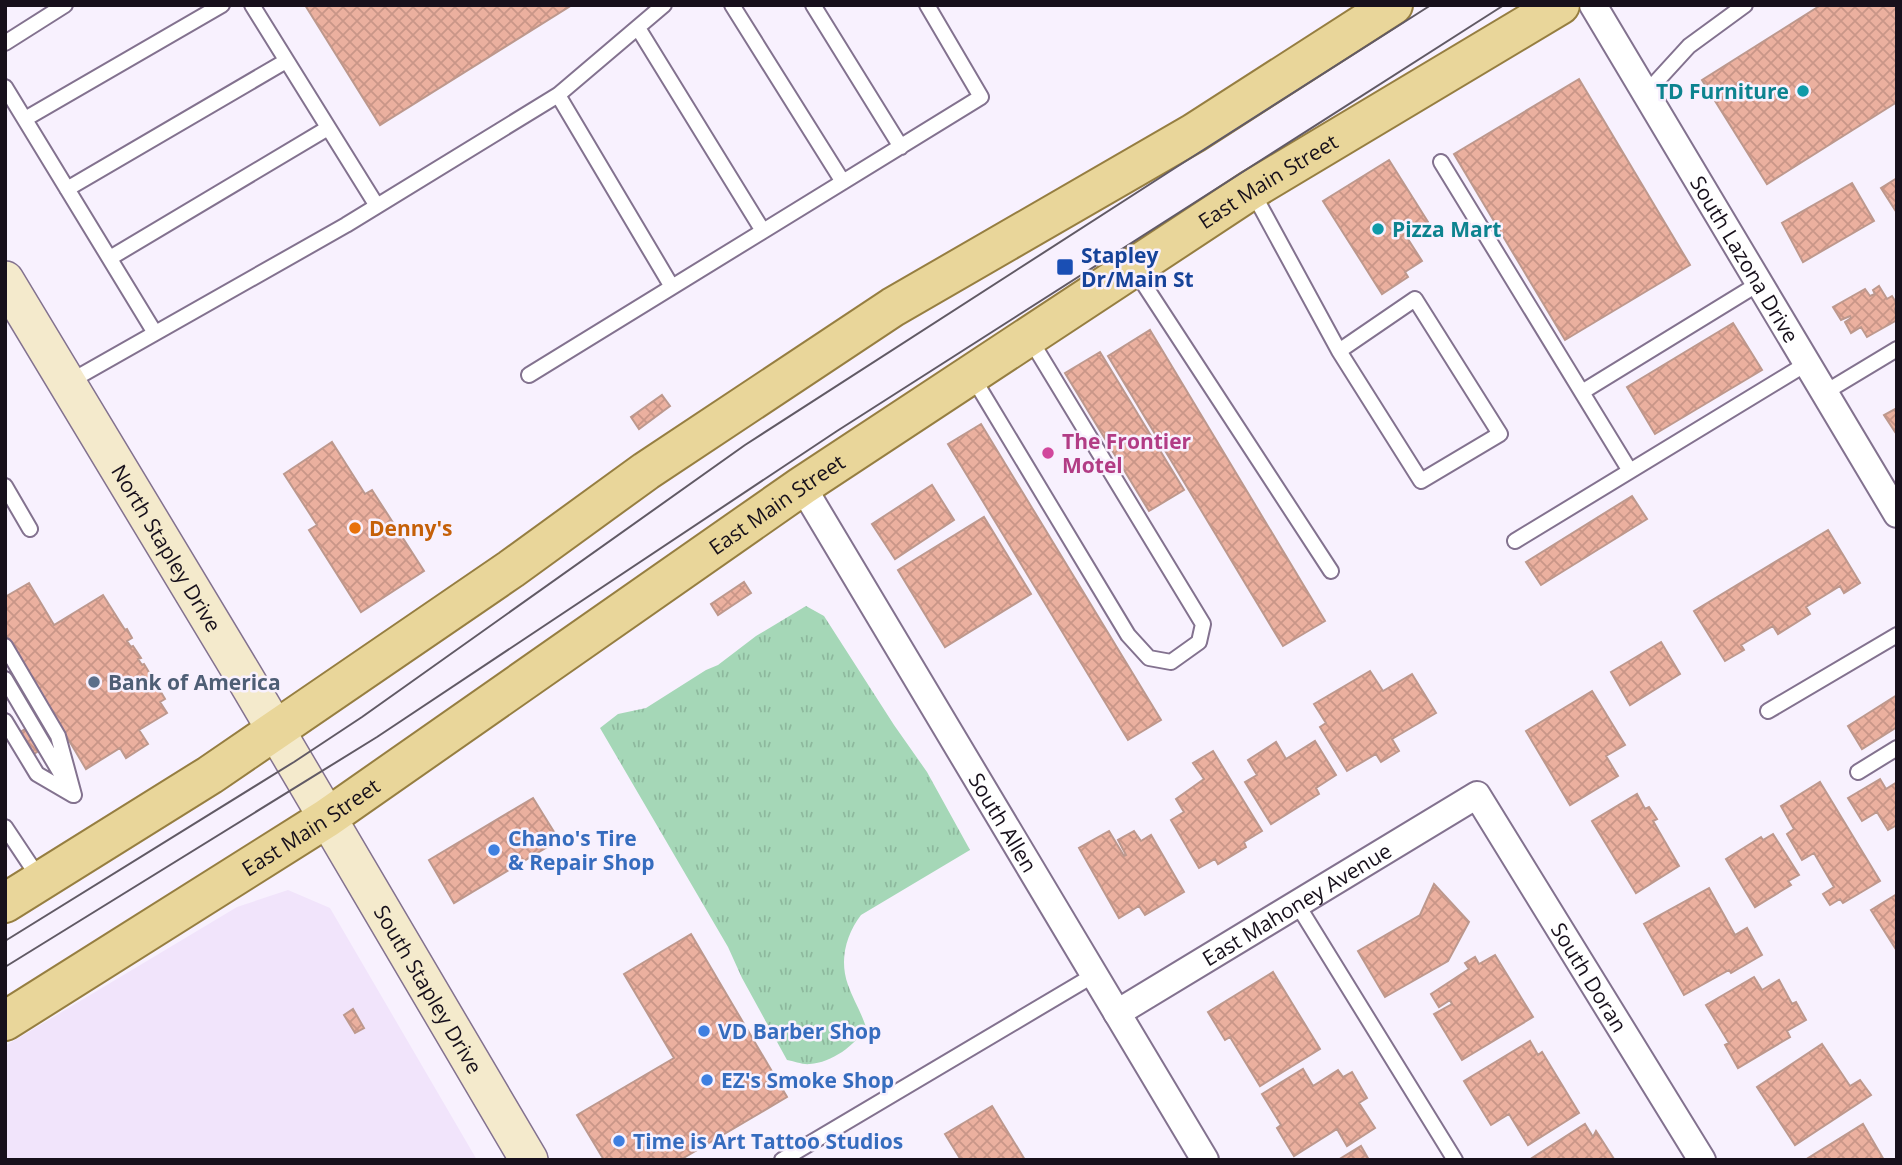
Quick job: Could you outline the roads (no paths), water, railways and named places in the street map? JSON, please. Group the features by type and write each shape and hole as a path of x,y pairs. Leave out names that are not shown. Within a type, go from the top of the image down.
{"main road":[{"path":"5,903 210,775 511,569 646,471 893,307 1194,133 1393,5"},
{"name":"East Main Street","path":"5,1021 327,818 688,563 1251,190 1560,5"},
{"name":"North Stapley Drive","path":"10,298 68,383 327,818"},
{"name":"South Stapley Drive","path":"327,818 529,1160"}],"street":[{"name":"South Lazona Drive","path":"1593,5 1896,512"},
{"name":"South Allen","path":"802,486 1205,1160"},
{"name":"East Mahoney Avenue","path":"1117,1013 1477,795"},
{"name":"South Doran","path":"1477,795 1702,1160"}],"lane":[{"path":"5,43 65,5"},
{"path":"24,119 222,5"},
{"path":"252,5 377,206"},
{"path":"68,383 377,206 558,95 664,5"},
{"path":"732,5 843,182"},
{"path":"813,5 901,146"},
{"path":"529,375 981,97 927,5"},
{"path":"1646,93 1689,47 1745,5"},
{"path":"638,28 763,231"},
{"path":"68,189 286,61"},
{"path":"5,87 155,333"},
{"path":"558,95 672,287"},
{"path":"110,258 328,128"},
{"path":"1441,162 1630,471"},
{"path":"1251,190 1339,351 1421,481 1500,434 1415,299 1339,351"},
{"path":"1133,268 1331,571"},
{"path":"1582,392 1758,284"},
{"path":"971,374 1128,635 1149,658 1171,662 1199,642 1203,624 1029,337"},
{"path":"1824,393 1897,349"},
{"path":"1515,541 1806,364"},
{"path":"5,486 30,529"},
{"path":"1769,710 1897,635"},
{"path":"5,646 58,736 74,795"},
{"path":"5,679 74,795"},
{"path":"5,721 37,774 74,795"},
{"path":"1858,772 1897,748"},
{"path":"5,827 41,881"},
{"path":"1297,904 1455,1160"},
{"path":"782,1160 1094,975"}],"tram line":[{"path":"5,941 294,762 362,717 745,445 1431,5"},
{"path":"5,967 377,737 837,431 1504,5"}],"place":[{"name":"TD Furniture","path":"1803,91"},
{"name":"Pizza Mart","path":"1378,229"},
{"name":"Stapley Dr/Main St","path":"1065,267"},
{"name":"The Frontier Motel","path":"1048,453"},
{"name":"Denny's","path":"355,528"},
{"name":"Bank of America","path":"94,682"},
{"name":"Chano's Tire & Repair Shop","path":"494,850"},
{"name":"VD Barber Shop","path":"704,1031"},
{"name":"EZ's Smoke Shop","path":"707,1080"},
{"name":"Time is Art Tattoo Studios","path":"619,1141"}]}
